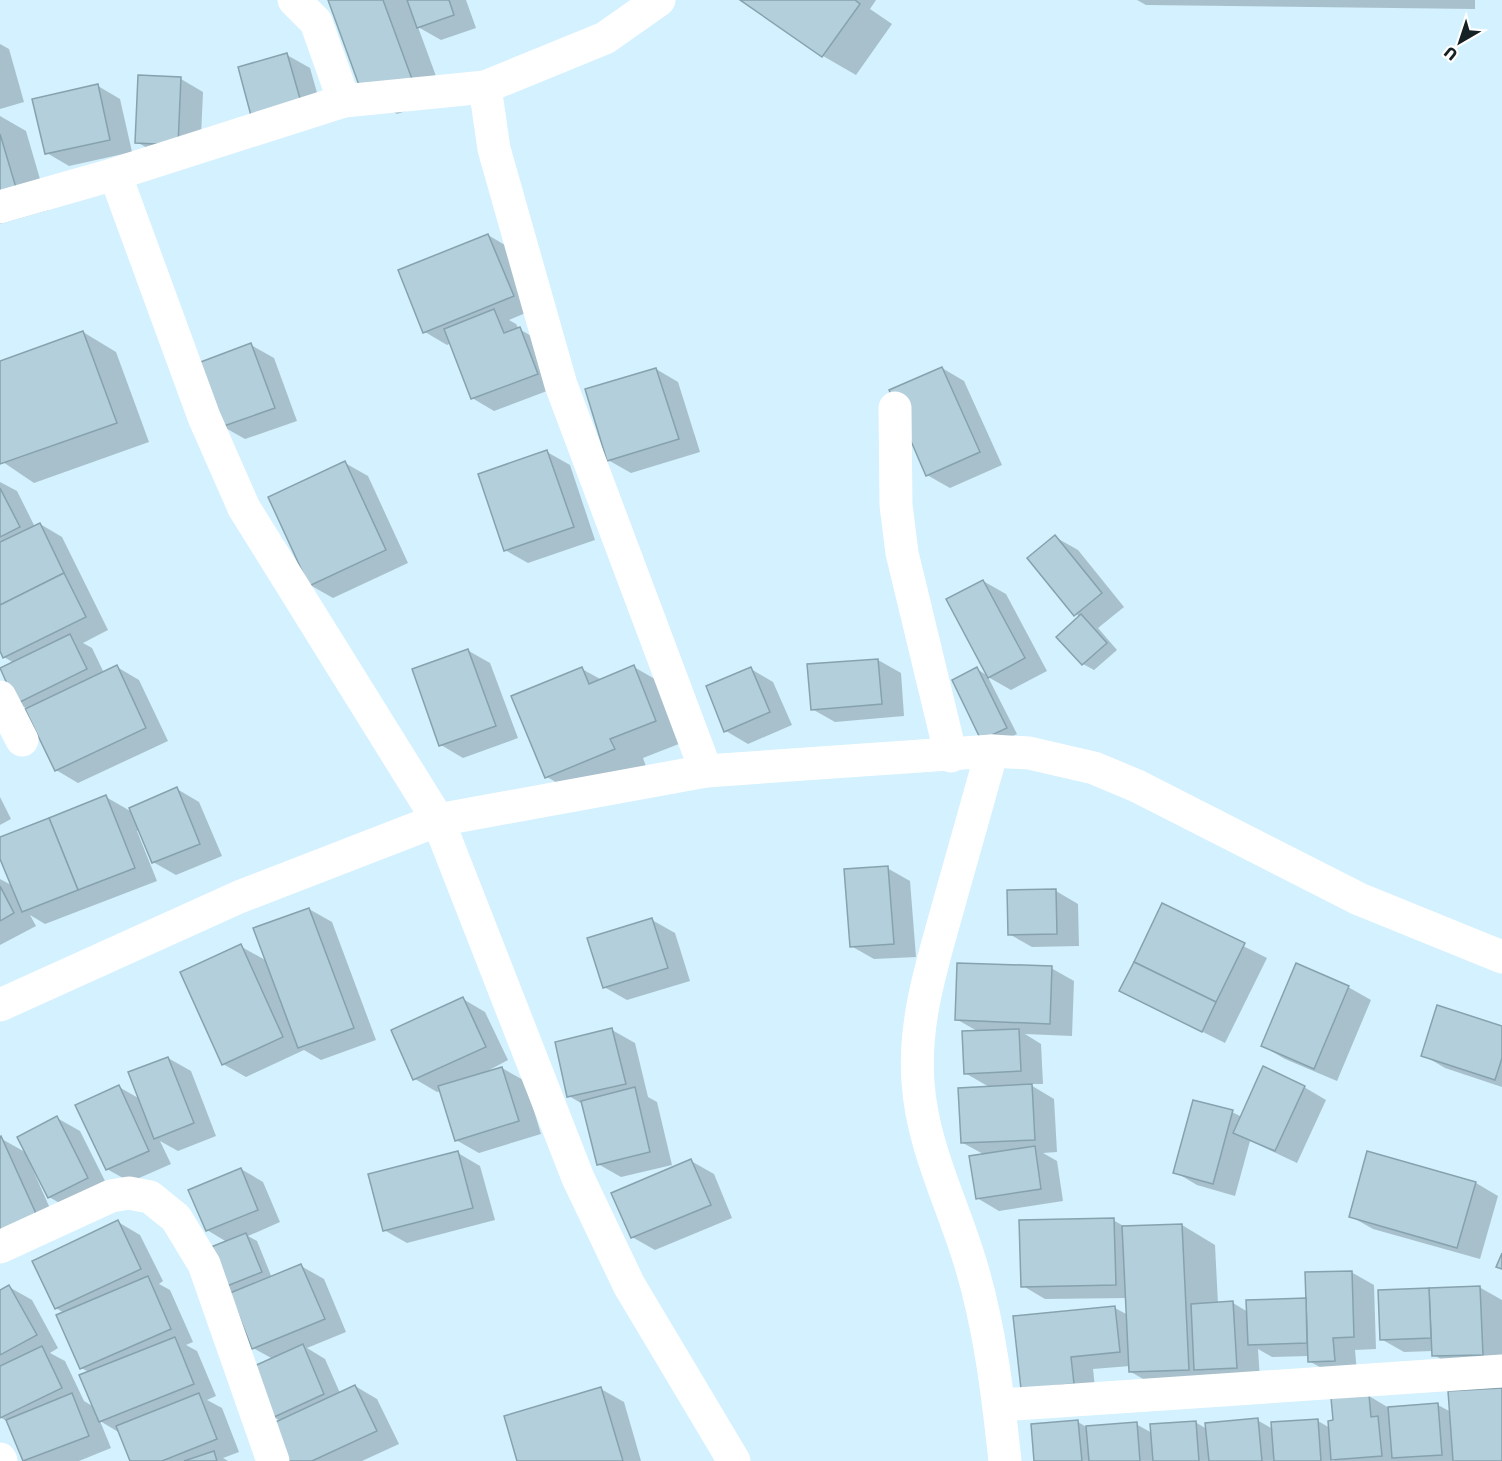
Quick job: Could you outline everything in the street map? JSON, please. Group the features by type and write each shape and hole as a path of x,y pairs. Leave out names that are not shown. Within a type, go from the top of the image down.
{"street":[{"path":"294,0 316,22 344,101"},
{"path":"0,207 115,174 344,101 484,87 605,38 643,6"},
{"path":"484,87 494,149 561,385 706,771"},
{"path":"115,174 204,417 244,508 438,820 583,1189 629,1285 734,1461"},
{"path":"895,408 896,505 902,553 951,756"},
{"path":"0,697 22,740"},
{"path":"0,1005 239,897 438,820 706,771 951,756 992,751 1029,753 1094,768 1137,786 1359,899 1502,957"},
{"path":"992,751 935,954 919,1042 918,1081 922,1117 971,1266 1001,1405 1005,1461"},
{"path":"0,1247 111,1196 129,1192 150,1197 176,1218 204,1264 273,1461"},
{"path":"1001,1405 1502,1371"}],"building":[{"path":"328,0 383,0 412,79 363,96"},
{"path":"407,0 449,0 454,15 417,28"},
{"path":"740,0 855,0 860,4 822,57"},
{"path":"287,53 303,109 253,123 238,67"},
{"path":"138,75 181,77 178,145 135,143"},
{"path":"98,84 110,140 45,154 32,99"},
{"path":"0,134 17,191 0,196"},
{"path":"488,234 514,296 423,333 398,270"},
{"path":"494,309 504,333 520,327 538,374 471,399 444,329"},
{"path":"83,331 117,423 0,464 0,361"},
{"path":"251,343 275,408 221,427 198,363"},
{"path":"942,367 980,452 926,476 889,390"},
{"path":"656,368 679,439 607,461 585,389"},
{"path":"547,450 574,527 504,551 478,474"},
{"path":"345,461 386,550 309,586 268,497"},
{"path":"0,488 20,527 0,537"},
{"path":"40,523 64,573 0,605 0,542"},
{"path":"1055,535 1102,593 1074,616 1027,558"},
{"path":"64,573 86,617 3,658 0,651 0,605"},
{"path":"983,580 1025,658 988,678 946,599"},
{"path":"1081,614 1107,643 1082,665 1056,637"},
{"path":"70,634 87,669 16,704 0,668"},
{"path":"468,649 496,726 439,746 412,669"},
{"path":"878,659 882,704 811,710 807,664"},
{"path":"117,665 146,728 55,771 25,709"},
{"path":"634,665 656,721 610,739 615,749 545,778 511,696 582,667 589,684"},
{"path":"751,667 770,712 724,732 706,686"},
{"path":"977,667 1007,728 981,740 952,680"},
{"path":"177,787 200,844 152,863 129,808"},
{"path":"106,795 135,868 78,890 49,818"},
{"path":"49,818 78,890 22,912 0,859 0,837"},
{"path":"888,866 894,944 850,947 844,869"},
{"path":"0,886 14,913 0,921"},
{"path":"1056,889 1057,934 1008,935 1007,890"},
{"path":"1162,903 1245,943 1216,1002 1134,962"},
{"path":"309,908 354,1028 298,1048 253,928"},
{"path":"652,918 668,968 603,988 587,938"},
{"path":"241,944 283,1037 222,1065 180,972"},
{"path":"1134,962 1216,1002 1202,1032 1119,991"},
{"path":"957,963 1052,966 1050,1024 955,1020"},
{"path":"1296,963 1349,986 1314,1069 1261,1046"},
{"path":"463,997 486,1047 413,1080 391,1030"},
{"path":"1437,1005 1502,1026 1502,1058 1495,1080 1421,1056"},
{"path":"612,1028 626,1084 567,1097 555,1042"},
{"path":"1019,1029 1021,1071 964,1074 962,1031"},
{"path":"168,1057 194,1123 154,1139 128,1072"},
{"path":"1263,1066 1305,1086 1275,1151 1233,1133"},
{"path":"502,1067 519,1121 455,1141 438,1086"},
{"path":"1032,1084 1035,1140 961,1143 958,1088"},
{"path":"119,1085 149,1151 106,1170 75,1105"},
{"path":"635,1087 650,1152 597,1165 581,1101"},
{"path":"1193,1100 1233,1110 1213,1184 1173,1173"},
{"path":"57,1116 88,1178 48,1198 17,1137"},
{"path":"0,1137 38,1218 0,1236"},
{"path":"1035,1146 1041,1189 976,1199 969,1156"},
{"path":"458,1151 473,1208 383,1231 368,1174"},
{"path":"1367,1151 1476,1182 1457,1248 1349,1217"},
{"path":"691,1159 711,1205 631,1238 611,1193"},
{"path":"241,1168 258,1210 206,1231 188,1190"},
{"path":"1114,1218 1116,1285 1021,1287 1019,1220"},
{"path":"118,1220 141,1269 55,1309 32,1261"},
{"path":"1182,1224 1189,1370 1129,1372 1122,1226"},
{"path":"246,1233 262,1272 222,1288 206,1249"},
{"path":"1502,1253 1502,1269 1496,1267"},
{"path":"301,1264 325,1319 252,1349 230,1293"},
{"path":"1352,1271 1354,1337 1333,1338 1335,1361 1308,1362 1305,1272"},
{"path":"148,1276 171,1329 80,1369 56,1315"},
{"path":"9,1285 37,1335 0,1355 0,1290"},
{"path":"1480,1286 1483,1355 1432,1356 1429,1288"},
{"path":"1429,1288 1431,1338 1380,1340 1378,1290"},
{"path":"1306,1298 1307,1343 1248,1345 1246,1300"},
{"path":"1233,1301 1237,1368 1194,1370 1191,1304"},
{"path":"1115,1306 1120,1352 1071,1357 1074,1384 1021,1389 1013,1316"},
{"path":"175,1337 194,1384 99,1422 79,1375"},
{"path":"303,1344 324,1394 272,1418 250,1368"},
{"path":"42,1346 62,1388 0,1418 0,1366"},
{"path":"355,1385 377,1431 312,1461 286,1461 269,1425"},
{"path":"601,1387 623,1461 517,1461 504,1416"},
{"path":"1502,1388 1502,1461 1453,1461 1448,1391"},
{"path":"72,1393 89,1436 23,1461 6,1420"},
{"path":"199,1393 217,1439 162,1461 130,1461 116,1426"},
{"path":"1369,1395 1371,1417 1378,1416 1382,1456 1331,1460 1328,1421 1333,1420 1331,1398"},
{"path":"1438,1403 1442,1455 1392,1458 1388,1407"},
{"path":"1258,1418 1262,1461 1209,1461 1205,1423"},
{"path":"1318,1419 1321,1461 1274,1461 1271,1422"},
{"path":"1078,1420 1082,1461 1034,1461 1031,1424"},
{"path":"1196,1421 1199,1461 1153,1461 1150,1424"},
{"path":"1137,1422 1140,1461 1089,1461 1086,1426"},
{"path":"214,1451 217,1461 184,1461"}]}
